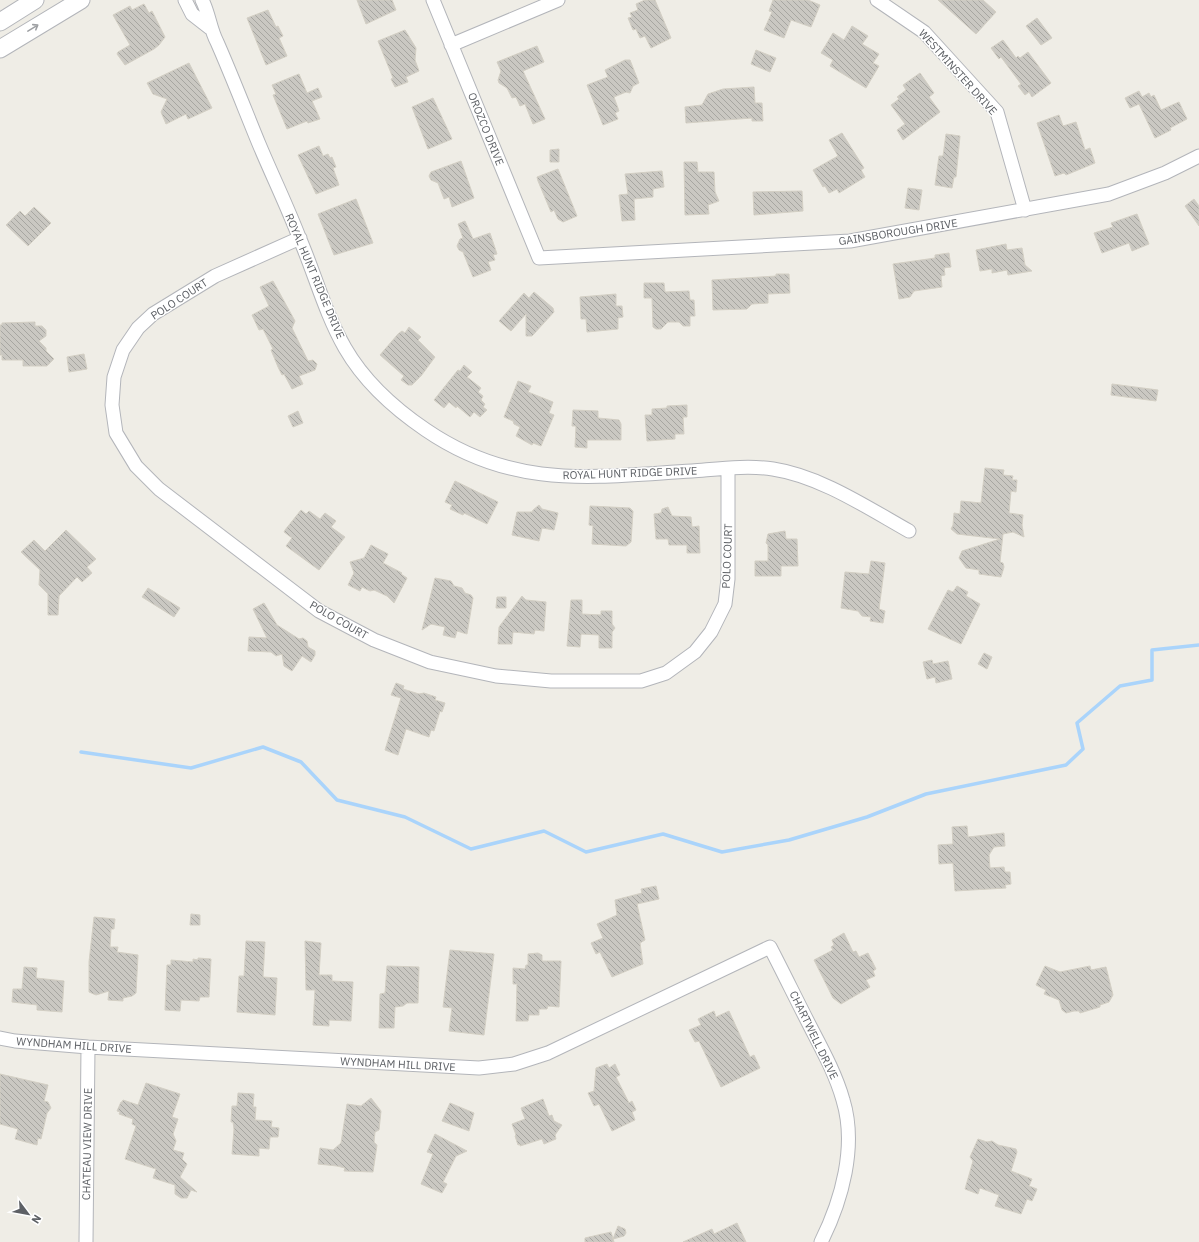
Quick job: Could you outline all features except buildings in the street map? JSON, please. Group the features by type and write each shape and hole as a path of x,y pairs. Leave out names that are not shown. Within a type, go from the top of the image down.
{"street":[{"path":"0,22 35,0"},
{"path":"0,49 80,0"},
{"name":"ROYAL HUNT RIDGE DRIVE","path":"184,0 192,14 210,28"},
{"name":"ROYAL HUNT RIDGE DRIVE","path":"202,0 206,7 210,28 300,238 328,314 346,348 362,372 388,400 416,423 441,439 483,460 516,470 545,476 614,476 728,469 770,469 807,478 909,530"},
{"name":"OROZCO DRIVE","path":"433,0 539,258"},
{"path":"451,45 558,0"},
{"name":"WESTMINSTER DRIVE","path":"877,0 924,32 997,112 1025,210"},
{"name":"GAINSBOROUGH DRIVE","path":"539,258 850,241 1109,194 1165,173 1199,156"},
{"name":"POLO COURT","path":"300,238 215,276 153,314 138,328 123,350 114,377 112,405 116,433 136,466 158,489 319,611 374,640 430,662 496,676 550,681 641,681 666,673 699,647 711,632 725,604 728,579 728,469"},
{"name":"WYNDHAM HILL DRIVE","path":"0,1038 15,1041 88,1047 479,1068 514,1064 548,1053 770,946"},
{"name":"CHARTWELL DRIVE","path":"770,946 832,1068 844,1102 848,1136 847,1162 841,1190 822,1242"},
{"name":"CHATEAU VIEW DRIVE","path":"86,1242 88,1047"}],"waterway":[{"path":"81,752 191,768 263,747 301,762 337,800 405,817 471,849 544,831 586,852 663,834 722,852 789,840 867,817 926,794 1066,765 1083,749 1077,723 1120,686 1152,680 1152,650 1199,645"}]}
